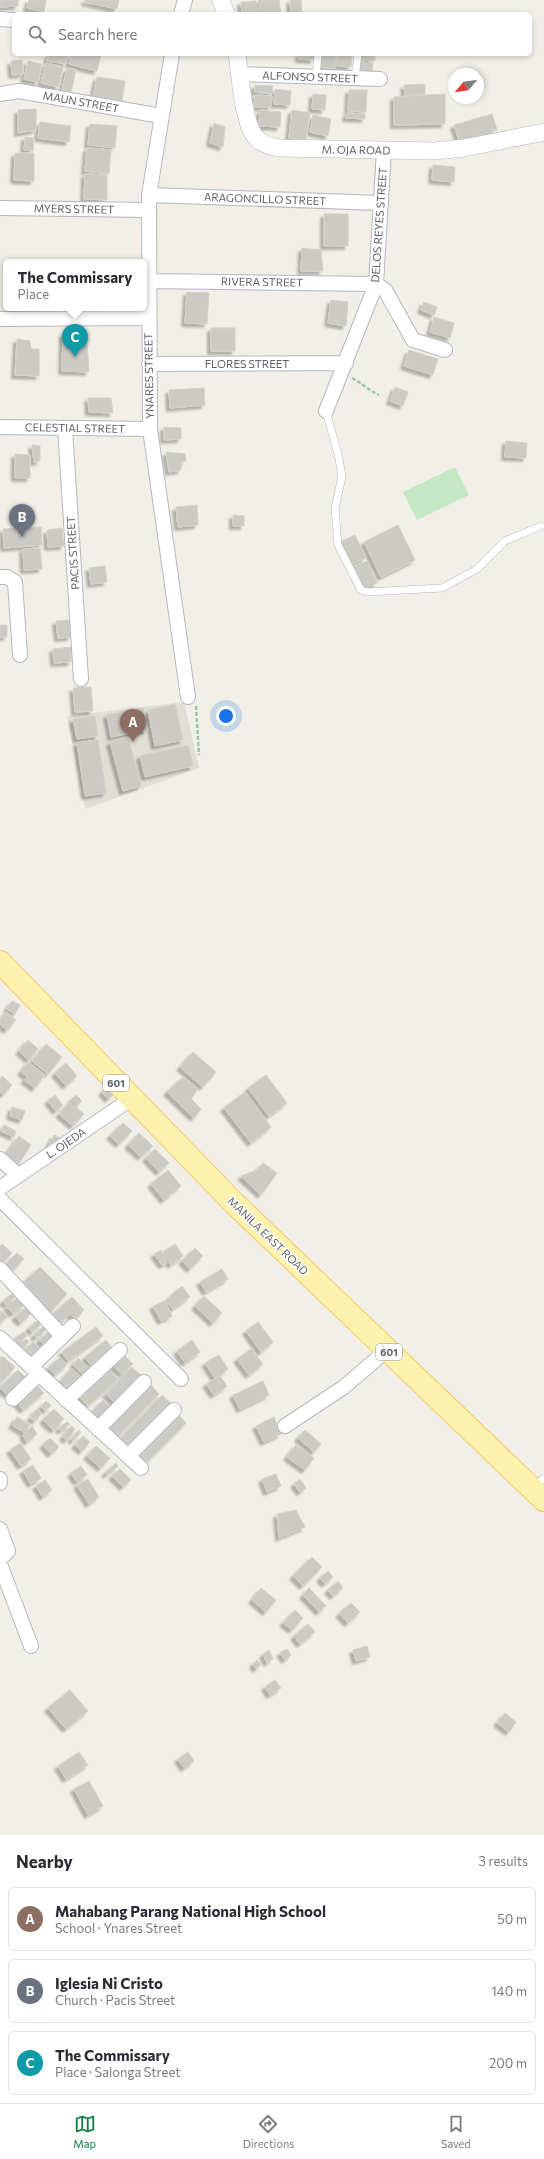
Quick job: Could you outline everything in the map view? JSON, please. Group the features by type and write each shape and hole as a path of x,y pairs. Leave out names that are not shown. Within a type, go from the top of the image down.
{"main road":[{"name":"MANILA EAST ROAD","path":"0,962 131,1099 234,1203 387,1350 540,1489"}],"street":[{"path":"182,12 185,0"},
{"path":"221,0 225,12"},
{"path":"0,19 12,20"},
{"name":"YNARES STREET","path":"172,56 161,116 148,210 150,429 188,697"},
{"name":"M. OJA ROAD","path":"237,56 246,113 251,129 257,139 280,148 417,152 464,148 544,132"},
{"name":"ALFONSO STREET","path":"240,74 380,79"},
{"name":"MAUN STREET","path":"0,94 18,91 161,116"},
{"name":"DELOS REYES STREET","path":"326,411 376,284 384,150"},
{"name":"ARAGONCILLO STREET","path":"149,195 381,203"},
{"name":"MYERS STREET","path":"0,208 148,210"},
{"name":"RIVERA STREET","path":"149,281 376,284"},
{"path":"376,284 385,290 413,340 444,350"},
{"path":"0,319 148,318"},
{"name":"FLORES STREET","path":"149,364 343,367"},
{"name":"CELESTIAL STREET","path":"0,427 150,429"},
{"name":"PACIS STREET","path":"65,428 81,679"},
{"path":"0,577 7,577 15,582 20,655"},
{"name":"L. OJEDA","path":"0,1188 131,1099"},
{"path":"0,1159 18,1175"},
{"path":"0,1199 181,1379"},
{"path":"0,1269 62,1336"},
{"path":"13,1399 62,1336 73,1326"},
{"path":"2,1344 35,1371 141,1468"},
{"path":"66,1400 120,1350"},
{"path":"285,1426 344,1387 387,1350"},
{"path":"98,1429 144,1382"},
{"path":"128,1456 174,1410"},
{"path":"0,1529 8,1551 0,1559"},
{"path":"0,1564 31,1646"}],"lane":[{"path":"316,77 318,56"},
{"path":"355,78 358,56"},
{"path":"326,411 339,458 342,477 335,508 338,545 361,590 367,592 442,588 477,569 505,541 522,536 541,526"}],"path":[{"path":"343,367 365,385 369,391 379,395"},
{"path":"188,697 196,703 200,755"}],"shaded area":[{"path":"184,702 199,768 85,809 67,716"}],"green space":[{"path":"455,467 469,495 417,520 403,492"}],"building":[{"path":"0,0 18,0 18,6 0,7"},
{"path":"29,0 46,0 44,12 27,8"},
{"path":"85,0 119,0 117,9 85,2"},
{"path":"258,0 279,0 281,12 260,12"},
{"path":"290,0 301,0 302,12 291,12"},
{"path":"256,1 257,12 242,12 241,2"},
{"path":"48,56 68,56 66,64 47,61"},
{"path":"71,56 101,56 97,71 69,64"},
{"path":"299,56 314,56 314,60 299,59"},
{"path":"320,56 336,56 335,69 319,67"},
{"path":"338,56 352,56 351,67 337,66"},
{"path":"361,56 375,56 375,61 360,60"},
{"path":"22,60 23,74 12,75 11,61"},
{"path":"28,61 42,64 38,82 24,79"},
{"path":"359,62 373,63 372,75 358,74"},
{"path":"46,63 63,67 58,87 41,83"},
{"path":"67,68 76,70 71,92 62,90"},
{"path":"97,77 125,81 122,102 93,98"},
{"path":"425,84 425,94 405,95 404,85"},
{"path":"255,85 273,86 272,94 255,92"},
{"path":"275,89 291,91 290,105 274,104"},
{"path":"349,90 367,90 366,112 348,111"},
{"path":"313,94 326,95 325,110 312,109"},
{"path":"445,94 445,124 394,125 394,97"},
{"path":"255,95 272,96 271,107 254,107"},
{"path":"36,109 36,130 18,133 18,110"},
{"path":"260,110 281,112 280,127 259,126"},
{"path":"292,110 310,113 306,140 289,138"},
{"path":"347,113 365,114 365,119 346,118"},
{"path":"492,114 497,130 459,141 454,125"},
{"path":"313,115 331,119 328,136 310,132"},
{"path":"40,122 71,126 69,142 38,138"},
{"path":"214,123 225,127 223,147 210,143"},
{"path":"90,124 117,126 115,148 88,145"},
{"path":"25,137 34,138 33,151 24,150"},
{"path":"87,148 111,150 109,174 85,171"},
{"path":"15,153 34,153 34,181 14,180"},
{"path":"433,165 455,167 454,182 432,180"},
{"path":"85,174 107,175 107,200 84,199"},
{"path":"324,214 348,214 348,246 324,246"},
{"path":"302,248 321,250 323,271 301,271"},
{"path":"187,292 209,293 207,324 185,323"},
{"path":"331,300 348,302 346,326 328,323"},
{"path":"424,302 437,307 434,315 421,310"},
{"path":"434,317 454,323 450,338 430,332"},
{"path":"211,328 235,328 235,351 211,351"},
{"path":"63,333 76,335 77,342 87,343 89,372 62,371"},
{"path":"17,339 30,341 31,349 39,349 39,376 15,375"},
{"path":"409,350 438,359 433,375 404,366"},
{"path":"395,387 408,392 403,406 390,401"},
{"path":"204,388 205,405 170,408 169,390"},
{"path":"88,398 111,398 113,413 89,412"},
{"path":"164,427 181,428 181,439 164,440"},
{"path":"506,441 527,443 526,458 505,457"},
{"path":"32,445 40,446 40,461 34,462"},
{"path":"166,452 185,454 186,461 182,461 181,470 169,472"},
{"path":"15,454 30,455 30,478 15,478"},
{"path":"197,505 198,525 178,527 176,507"},
{"path":"233,515 244,516 244,526 233,526"},
{"path":"398,525 415,560 381,577 364,542"},
{"path":"41,527 42,545 4,548 3,529"},
{"path":"62,528 64,546 48,547 47,530"},
{"path":"355,535 366,558 352,564 341,542"},
{"path":"40,548 42,569 24,570 23,549"},
{"path":"367,561 377,583 363,589 353,567"},
{"path":"105,566 107,582 91,584 89,568"},
{"path":"69,620 71,637 58,638 56,621"},
{"path":"0,625 7,625 7,637 0,637"},
{"path":"71,647 71,662 54,663 53,649"},
{"path":"91,687 93,711 75,712 73,688"},
{"path":"175,704 183,740 155,746 148,710"},
{"path":"143,708 147,730 111,737 107,715"},
{"path":"95,716 98,736 77,739 73,719"},
{"path":"128,737 141,786 123,791 110,742"},
{"path":"98,740 106,793 85,796 77,743"},
{"path":"188,745 193,766 145,777 140,756"},
{"path":"12,1001 20,1005 15,1014 7,1009"},
{"path":"6,1012 16,1020 7,1030 0,1024 0,1019"},
{"path":"28,1040 38,1049 29,1060 19,1051"},
{"path":"46,1044 62,1057 48,1074 32,1061"},
{"path":"193,1052 216,1072 203,1087 180,1067"},
{"path":"28,1062 45,1075 35,1088 24,1080 28,1077 21,1072"},
{"path":"66,1063 77,1076 66,1086 55,1073"},
{"path":"266,1075 287,1103 269,1116 248,1088"},
{"path":"2,1076 12,1085 3,1095 0,1092 0,1079"},
{"path":"183,1077 198,1089 191,1099 201,1109 194,1118 167,1092"},
{"path":"107,1087 113,1095 108,1099 102,1092"},
{"path":"245,1092 271,1127 251,1143 224,1108"},
{"path":"55,1095 63,1105 56,1111 48,1101"},
{"path":"76,1095 82,1101 77,1106 71,1100"},
{"path":"70,1102 84,1114 73,1126 59,1114"},
{"path":"12,1107 25,1111 22,1120 10,1116"},
{"path":"123,1123 132,1131 119,1144 110,1136"},
{"path":"4,1125 16,1131 14,1137 1,1131"},
{"path":"139,1133 153,1146 141,1157 128,1145"},
{"path":"54,1135 60,1138 53,1149 48,1147"},
{"path":"19,1136 31,1145 18,1165 5,1156"},
{"path":"155,1149 169,1163 159,1172 146,1158"},
{"path":"263,1163 277,1173 261,1195 241,1176 257,1170"},
{"path":"168,1170 181,1186 164,1200 151,1184"},
{"path":"2,1244 12,1253 2,1263 0,1261 0,1246"},
{"path":"175,1244 183,1256 171,1265 163,1252"},
{"path":"195,1248 203,1256 190,1269 182,1261"},
{"path":"161,1250 167,1263 162,1265 154,1254"},
{"path":"17,1253 24,1259 12,1271 5,1265"},
{"path":"40,1267 67,1294 51,1311 23,1283"},
{"path":"222,1269 228,1279 206,1292 200,1282"},
{"path":"182,1286 190,1297 173,1309 165,1301"},
{"path":"12,1294 15,1297 6,1305 3,1301"},
{"path":"204,1296 222,1313 213,1323 195,1306"},
{"path":"18,1297 24,1305 13,1314 7,1307"},
{"path":"72,1297 84,1310 75,1319 70,1314 59,1325 51,1316"},
{"path":"165,1301 172,1316 161,1321 153,1306"},
{"path":"27,1306 32,1312 21,1323 15,1317"},
{"path":"0,1310 7,1317 0,1323"},
{"path":"38,1320 41,1324 32,1332 29,1328"},
{"path":"258,1322 273,1342 261,1352 246,1331"},
{"path":"44,1326 47,1329 36,1338 34,1335"},
{"path":"96,1327 103,1336 68,1361 62,1352"},
{"path":"24,1332 27,1336 13,1345 11,1341"},
{"path":"48,1332 54,1338 46,1346 39,1340"},
{"path":"26,1339 29,1342 21,1349 18,1346"},
{"path":"106,1340 112,1348 91,1365 85,1357"},
{"path":"192,1340 200,1352 185,1363 177,1351"},
{"path":"33,1342 39,1348 29,1358 23,1352"},
{"path":"251,1349 263,1364 249,1375 237,1359"},
{"path":"124,1355 133,1364 122,1374 113,1366"},
{"path":"219,1355 228,1369 215,1378 205,1363"},
{"path":"2,1356 15,1367 0,1384 0,1358"},
{"path":"60,1357 67,1365 55,1375 48,1368"},
{"path":"78,1358 91,1370 85,1376 73,1365"},
{"path":"132,1367 143,1377 116,1404 106,1394"},
{"path":"72,1368 82,1378 70,1391 60,1381"},
{"path":"108,1368 118,1379 88,1406 78,1395"},
{"path":"18,1370 26,1378 8,1395 0,1388"},
{"path":"220,1376 227,1386 214,1395 206,1384"},
{"path":"263,1381 269,1395 240,1409 233,1395"},
{"path":"149,1383 159,1394 116,1438 106,1428"},
{"path":"37,1385 44,1393 23,1410 16,1401"},
{"path":"162,1395 172,1404 129,1449 119,1440"},
{"path":"103,1400 111,1407 100,1419 92,1412"},
{"path":"46,1401 51,1405 46,1411 41,1407"},
{"path":"37,1409 42,1413 35,1421 30,1418"},
{"path":"54,1409 64,1419 54,1430 43,1420"},
{"path":"177,1413 186,1423 147,1462 138,1452"},
{"path":"17,1417 30,1425 25,1433 12,1425"},
{"path":"274,1417 281,1434 264,1442 256,1426"},
{"path":"67,1422 70,1424 61,1431 59,1428"},
{"path":"32,1426 37,1434 27,1442 23,1435"},
{"path":"71,1426 75,1429 67,1440 63,1437"},
{"path":"79,1430 81,1432 73,1441 71,1439"},
{"path":"305,1430 321,1444 314,1452 298,1438"},
{"path":"83,1436 90,1442 82,1451 75,1445"},
{"path":"50,1438 59,1447 51,1454 43,1445"},
{"path":"20,1443 31,1459 21,1466 10,1450"},
{"path":"296,1445 314,1458 305,1470 287,1457"},
{"path":"96,1446 110,1458 101,1468 87,1456"},
{"path":"116,1463 118,1466 107,1475 105,1473"},
{"path":"33,1465 41,1478 31,1484 23,1471"},
{"path":"81,1466 87,1475 77,1482 71,1473"},
{"path":"120,1469 131,1480 123,1487 112,1476"},
{"path":"276,1474 281,1486 267,1492 262,1479"},
{"path":"88,1479 99,1497 89,1504 77,1485"},
{"path":"300,1479 306,1488 300,1492 294,1484"},
{"path":"45,1480 52,1490 43,1497 36,1486"},
{"path":"296,1510 305,1527 279,1538 277,1514"},
{"path":"312,1557 322,1567 303,1586 293,1576"},
{"path":"328,1571 333,1577 325,1584 320,1578"},
{"path":"338,1581 343,1588 333,1596 328,1590"},
{"path":"261,1588 276,1600 266,1612 252,1600"},
{"path":"309,1588 326,1606 319,1612 303,1595"},
{"path":"351,1603 360,1612 348,1623 339,1614"},
{"path":"295,1610 303,1618 292,1630 283,1623"},
{"path":"308,1624 315,1632 300,1644 294,1636"},
{"path":"367,1646 370,1657 356,1661 353,1650"},
{"path":"287,1649 291,1655 285,1660 280,1653"},
{"path":"269,1650 273,1659 267,1663 263,1654"},
{"path":"257,1660 261,1665 256,1669 253,1664"},
{"path":"275,1680 281,1688 270,1695 265,1687"},
{"path":"70,1690 88,1711 66,1729 48,1708"},
{"path":"505,1713 516,1722 509,1732 497,1723"},
{"path":"79,1752 88,1765 66,1779 58,1766"},
{"path":"188,1752 194,1761 184,1768 178,1759"},
{"path":"89,1781 103,1806 88,1815 74,1789"}],"place":[{"name":"The Commissary","path":"75,357"},
{"name":"Iglesia Ni Cristo","path":"22,537"},
{"name":"Mahabang Parang National High School","path":"133,742"}]}
